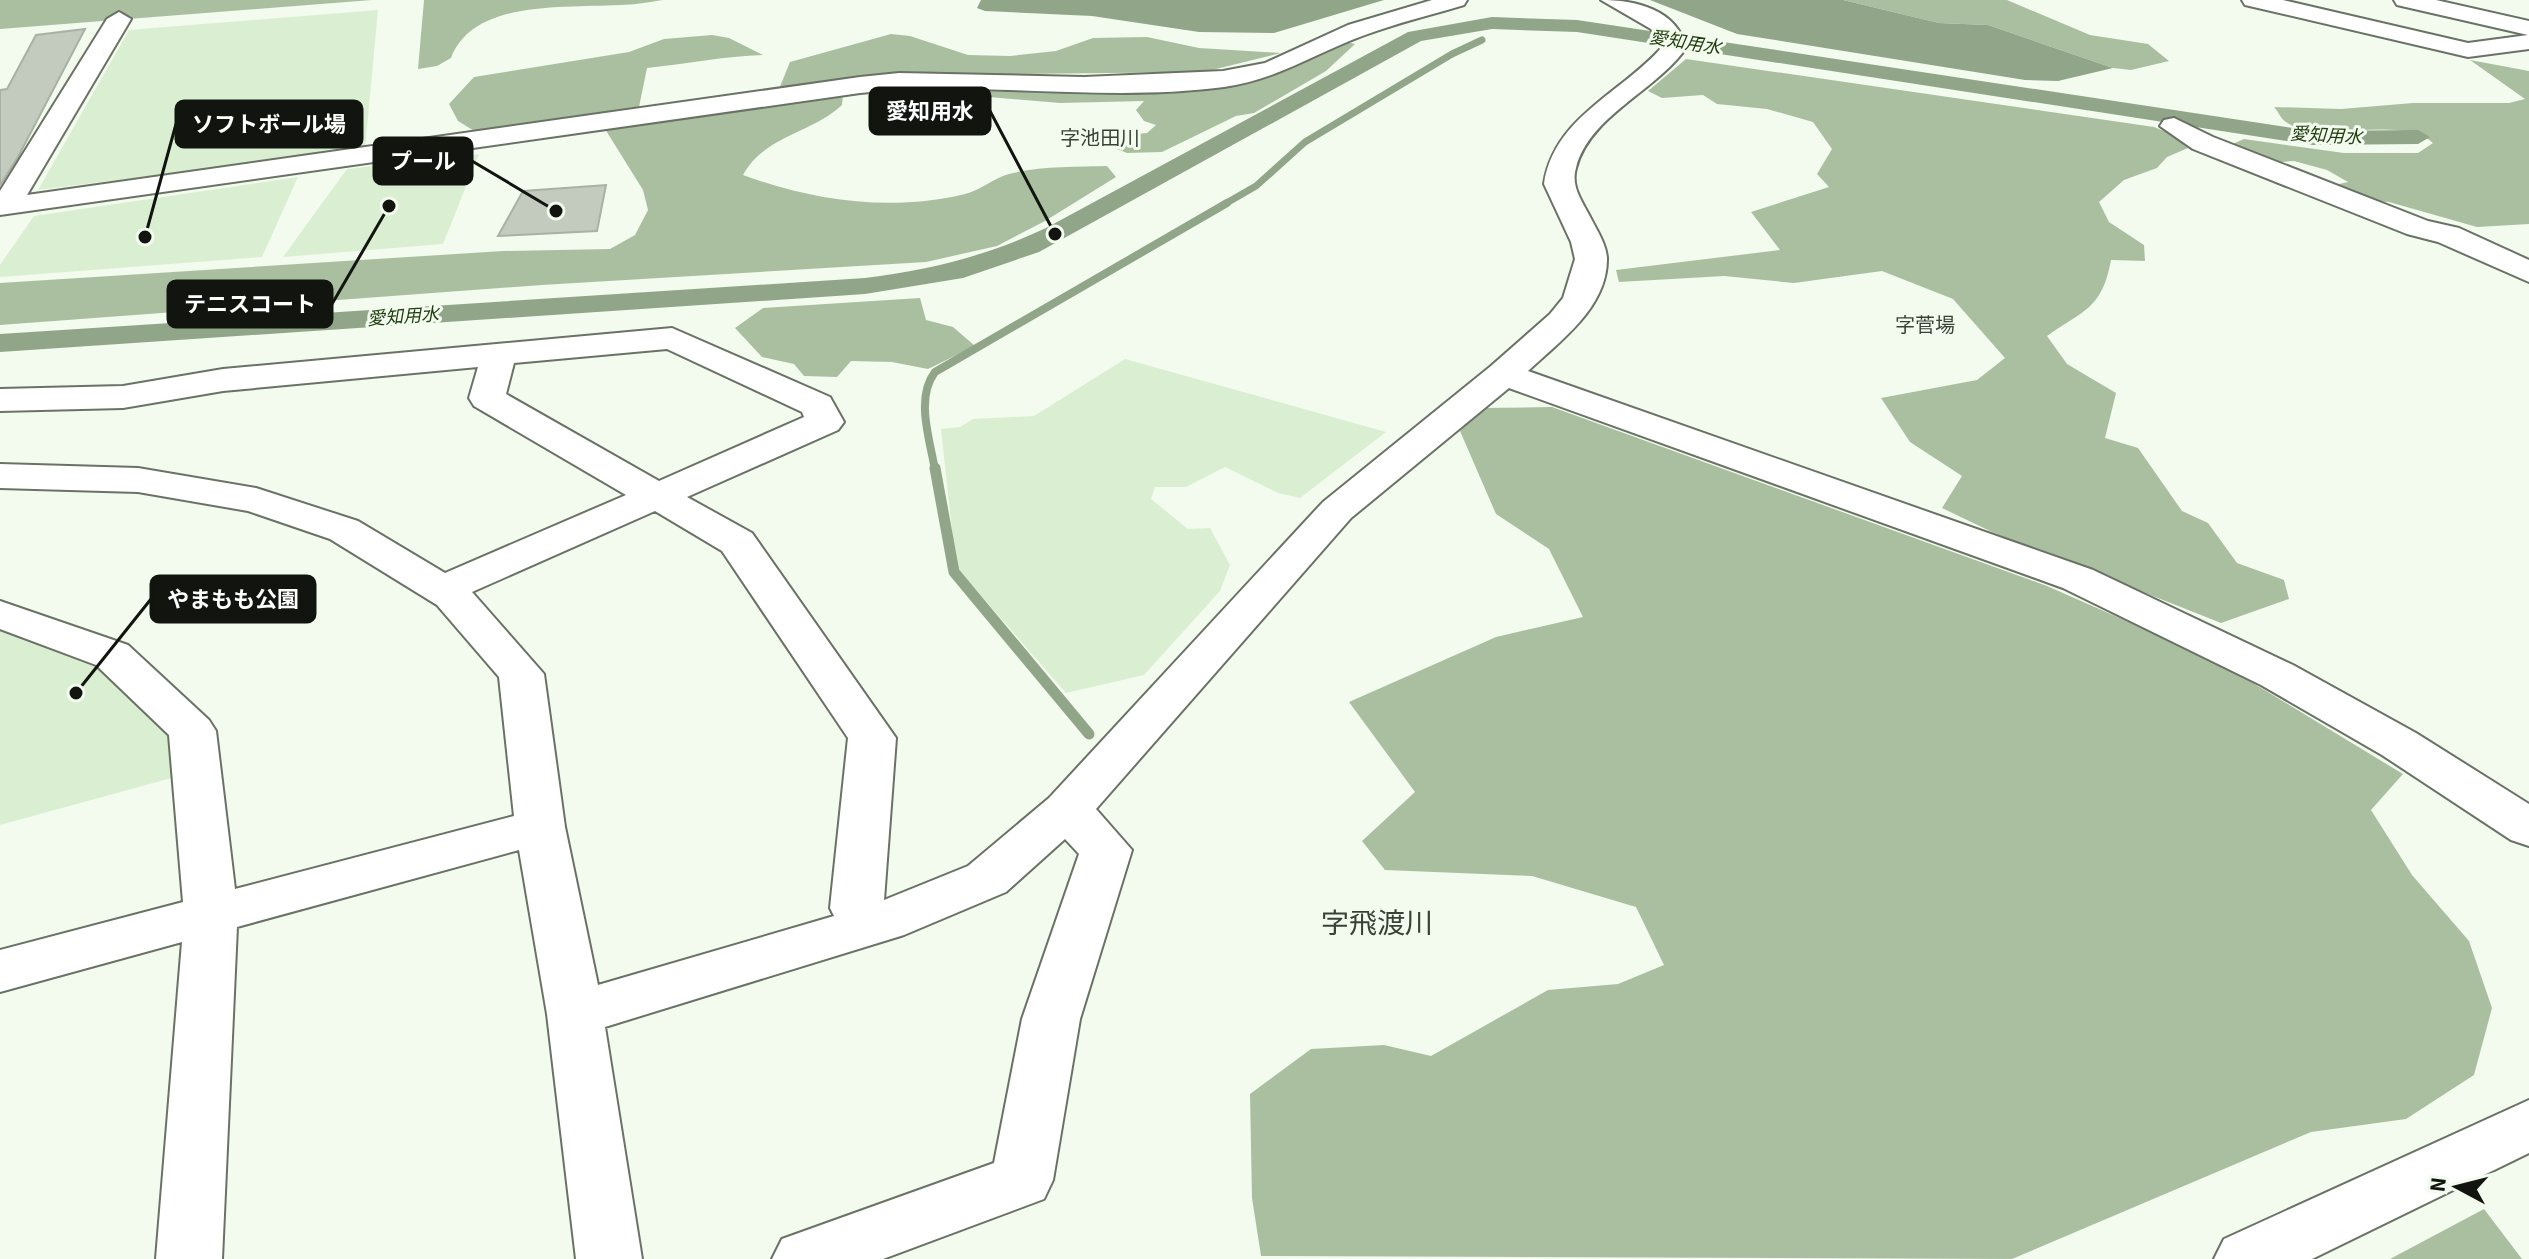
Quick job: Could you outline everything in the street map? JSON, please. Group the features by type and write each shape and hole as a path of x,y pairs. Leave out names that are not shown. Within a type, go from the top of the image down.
{"street":[{"path":"119,19 5,207 873,83 1084,85 1223,79 1272,69 1356,30 1410,11 1456,0"},
{"path":"575,1014 865,927 987,879 1067,810 1337,510 1504,374 1562,321 1586,285 1591,259 1587,242 1559,184 1567,153 1594,117 1653,73 1672,40 1651,18 1612,0"},
{"path":"2253,0 2468,50 2529,42"},
{"path":"2405,0 2529,28"},
{"path":"2174,126 2203,143 2418,228 2448,235 2529,272"},
{"path":"0,431 16,400 123,397 223,380 672,338 817,405 825,422 442,590"},
{"path":"499,354 487,398 737,542 872,738 857,908 865,927"},
{"path":"1504,374 2078,579 2277,675 2399,744 2529,828"},
{"path":"0,476 138,480 256,500 344,530 452,596 521,674 540,827 575,1014 609,1259"},
{"path":"0,614 112,655 192,731 211,914 189,1259"},
{"path":"805,1259 1022,1180 1051,1019 1106,850 1067,810"},
{"path":"0,971 540,827"},
{"path":"2247,1259 2529,1125"}],"shaded area":[{"path":"0,0 372,0 0,29"},
{"path":"424,0 663,0 547,8 499,17 479,26 462,39 451,58 437,66 418,69"},
{"path":"981,0 1384,0 1274,33 1199,32 1092,16 985,11 977,8"},
{"path":"1650,0 1843,0 1939,23 1988,25 2113,68 2058,81 2025,80 1737,34"},
{"path":"1843,0 2007,0 2090,35 2148,44 2169,61 2131,70 2113,68 1988,25 1939,23"},
{"path":"378,10 365,149 38,190 129,30"},
{"path":"891,34 910,36 968,55 1010,56 1056,51 1093,38 1147,37 1199,48 1281,53 1204,72 907,75 779,89 790,62"},
{"path":"712,35 729,38 763,55 647,68 638,112 476,132 458,121 449,104 474,77 629,52 664,39"},
{"path":"1347,42 1355,44 1326,71 1254,113 1236,116 1162,152 1127,153 1117,149 1127,135 1147,133 1156,125 1144,121 1136,110 1144,101 1060,103 954,94 875,109 870,105 868,91 1259,79 1325,48"},
{"path":"1686,59 2154,127 2181,138 2188,148 2167,157 2157,168 2124,180 2099,202 2109,222 2144,245 2145,261 2111,260 2097,299 2047,336 2067,364 2116,393 2105,438 2138,448 2182,511 2208,523 2237,563 2284,580 2289,599 2221,623 1992,532 1942,508 1962,476 1910,442 1881,398 1977,380 2005,358 1953,299 1882,271 1794,283 1724,276 1619,282 1616,270 1780,250 1751,212 1829,187 1817,174 1832,149 1813,122 1767,109 1717,104 1703,95 1662,98 1648,91"},
{"path":"2470,60 2529,71 2529,224 2477,227 2389,202 2367,201 2326,187 2348,182 2327,170 2294,161 2266,163 2226,147 2244,139 2344,153 2418,153 2433,143 2419,134 2401,130 2300,129 2284,121 2274,107 2341,109 2413,103 2509,103 2525,99"},
{"path":"843,93 842,105 830,115 763,151 743,175 825,197 881,203 965,194 1021,171 1107,166 1116,177 1045,221 997,246 926,262 542,285 0,325 0,283 503,251 610,249 635,235 648,210 643,190 605,129"},
{"path":"479,154 443,244 283,257 347,169"},
{"path":"298,177 262,257 0,277 0,265 34,216"},
{"path":"920,298 926,320 953,327 975,346 928,369 892,362 851,361 837,377 804,376 794,364 762,357 735,328 763,308"},
{"path":"1125,359 1386,432 1300,498 1278,493 1225,467 1186,487 1155,487 1151,499 1188,529 1210,528 1230,565 1220,591 1144,675 1066,693 956,567 941,429 960,427 973,419 1034,416"},
{"path":"1552,407 2047,586 2215,660 2403,774 2371,810 2412,875 2469,941 2492,1008 2474,1075 2406,1119 2311,1132 2012,1259 1261,1256 1252,1198 1250,1094 1311,1049 1384,1045 1431,1056 1548,990 1618,984 1664,965 1636,907 1532,876 1385,870 1362,841 1415,792 1349,702 1496,637 1583,617 1549,549 1496,514 1460,431 1483,408"},
{"path":"0,614 112,655 197,771 0,825"},
{"path":"2484,1209 2522,1259 2390,1259"}],"building":[{"path":"85,29 18,157 0,185 0,90 7,89 36,35"},
{"path":"606,185 597,231 498,236 523,191"}],"waterway":[{"name":"愛知用水","path":"0,343 865,286 941,275 985,264 1055,234 1415,36 1492,23 1577,26 2313,138 2418,137"},
{"path":"1223,205 1256,186 1305,142 1452,54 1482,40"},
{"path":"935,470 925,407 929,382 935,372 1227,203"},
{"path":"935,468 954,572 1089,734"}],"place":[{"name":"テニスコート","path":"389,206"},
{"name":"プール","path":"556,211"},
{"name":"愛知用水","path":"1055,234"},
{"name":"ソフトボール場","path":"145,237"},
{"name":"やまもも公園","path":"76,693"}],"district":[{"name":"字池田川","path":"1100,139"},
{"name":"字菅場","path":"1925,326"},
{"name":"字飛渡川","path":"1377,924"}]}
